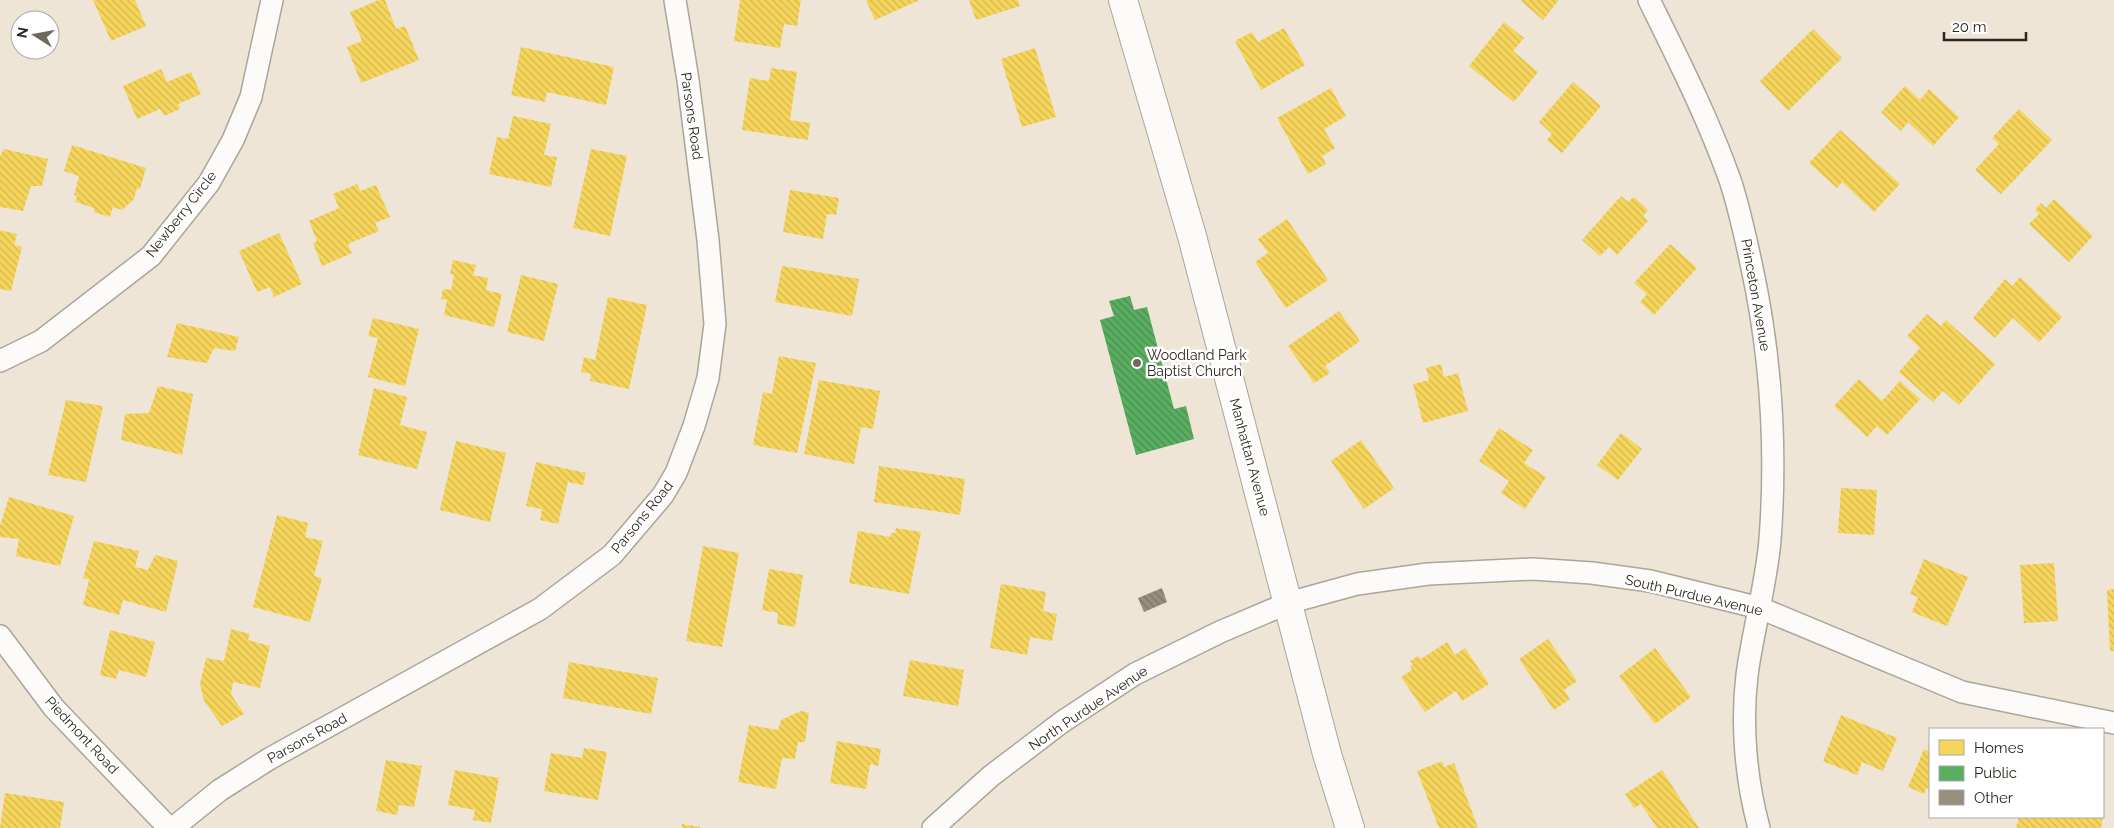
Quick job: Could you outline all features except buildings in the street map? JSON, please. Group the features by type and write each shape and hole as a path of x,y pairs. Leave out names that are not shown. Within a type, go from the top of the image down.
{"street":[{"name":"Newberry Circle","path":"0,361 41,341 150,256 209,183 233,140 251,97 272,0"},
{"name":"Parsons Road","path":"171,828 220,790 270,759 540,609 612,555 664,495 676,473 694,426 708,378 715,324 707,230 688,80 674,0"},
{"name":"Manhattan Avenue","path":"1123,0 1192,236 1327,754 1350,828"},
{"name":"Princeton Avenue","path":"1650,0 1711,130 1730,182 1743,228 1760,304 1769,378 1774,468 1770,542 1747,676 1745,738 1754,808 1759,828"},
{"name":"South Purdue Avenue","path":"1288,603 1357,584 1428,574 1532,569 1592,573 1650,582 1760,608 1962,692 2114,723"},
{"name":"North Purdue Avenue","path":"933,828 999,770 1062,722 1135,674 1220,632 1288,603"},
{"name":"Piedmont Road","path":"0,636 54,708 171,828"}],"place":[{"name":"Woodland Park Baptist Church","path":"1137,363"}]}
